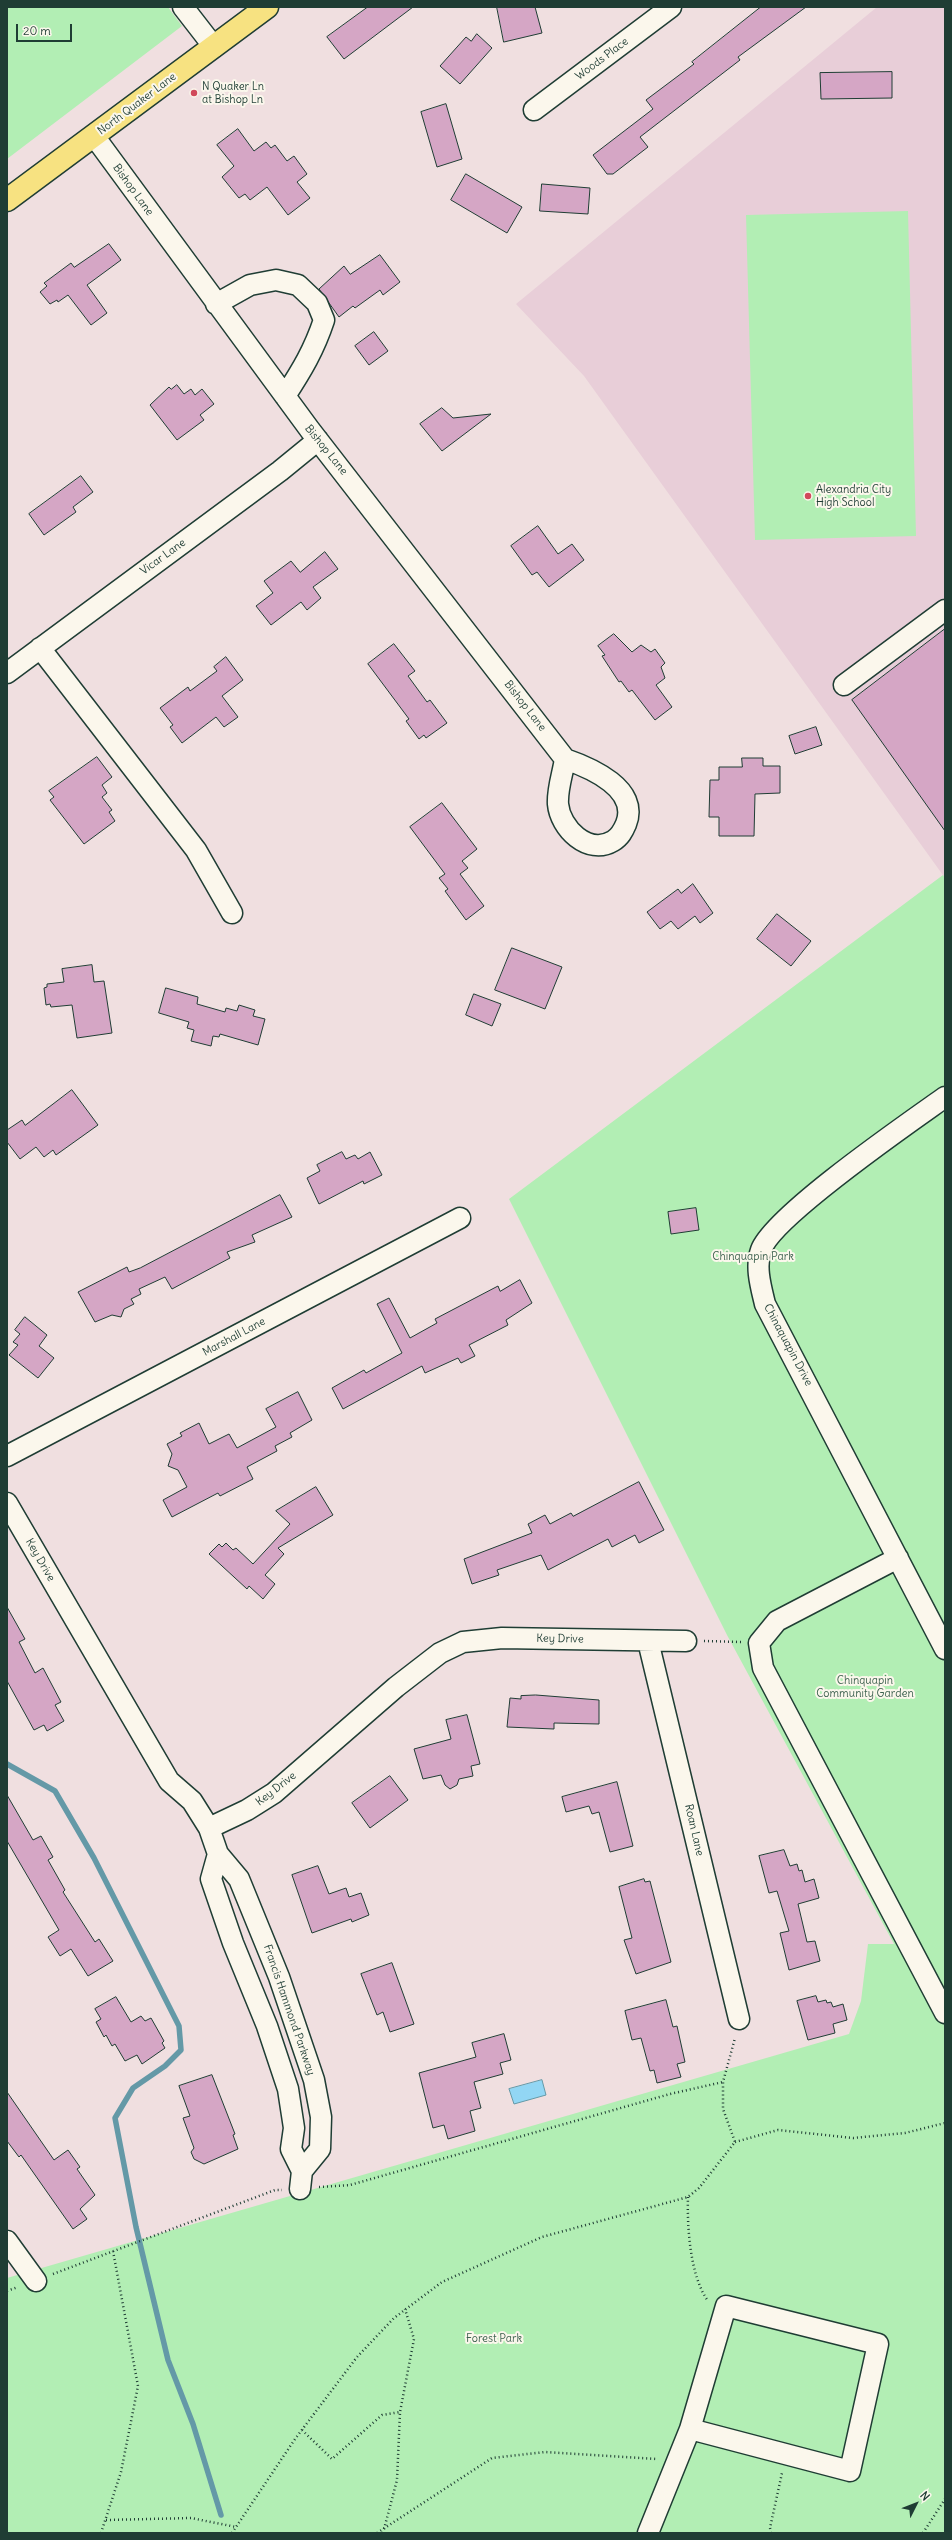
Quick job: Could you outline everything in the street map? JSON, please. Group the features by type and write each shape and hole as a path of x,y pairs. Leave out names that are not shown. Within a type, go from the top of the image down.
{"main road":[{"name":"North Quaker Lane","path":"7,200 267,7"}],"street":[{"path":"183,7 214,47"},
{"name":"Woods Place","path":"534,110 671,7"},
{"name":"Bishop Lane","path":"94,136 216,304 318,440 565,759"},
{"path":"216,304 250,284 276,280 298,286 317,303 324,320 308,361 285,396"},
{"name":"Vicar Lane","path":"7,673 280,471 318,440"},
{"path":"844,685 945,610"},
{"path":"40,648 196,850 232,913"},
{"name":"Chinaquapin Drive","path":"945,1096 876,1147 780,1224 765,1241 761,1251 759,1264 759,1279 765,1304 945,1649"},
{"name":"Marshall Lane","path":"7,1456 460,1218"},
{"name":"Key Drive","path":"7,1503 169,1781 192,1801 209,1828 247,1810 274,1793 396,1688 440,1654 463,1642 502,1638 686,1641"},
{"path":"898,1558 777,1621 760,1643 763,1668 945,2013"},
{"name":"Roan Lane","path":"648,1641 739,2019"},
{"name":"Francis Hammond Parkway","path":"209,1828 218,1854 239,1879 254,1910 314,2080 321,2117 320,2149 301,2180"},
{"path":"218,1854 211,1879 288,2089 294,2128 292,2149 301,2180"},
{"path":"7,2241 36,2281"},
{"path":"648,2533 690,2429 724,2313 878,2344 850,2471 690,2429"}],"path":[{"path":"686,1641 760,1643"},
{"path":"735,2142 723,2109 724,2082 739,2019"},
{"path":"7,2291 113,2251 164,2234 301,2180 350,2185 670,2094 724,2082"},
{"path":"232,2533 302,2430 357,2357 394,2318 442,2282 542,2237 688,2197 699,2188 735,2142 778,2130 853,2138 905,2133 945,2123"},
{"path":"688,2197 687,2230 699,2288 724,2313"},
{"path":"101,2533 121,2472 138,2386 113,2251"},
{"path":"383,2533 397,2480 400,2412 414,2339 405,2309"},
{"path":"302,2430 332,2459 382,2414 400,2412"},
{"path":"377,2533 492,2458 545,2452 678,2460"},
{"path":"772,2533 770,2528 786,2455"},
{"path":"923,2533 945,2499"},
{"path":"106,2520 191,2518 236,2527"}],"shaded area":[{"name":"Alexandria City High School","path":"877,7 945,7 945,878 584,376 516,304"}],"green space":[{"path":"7,7 168,7 182,26 7,159"},
{"path":"908,211 916,536 755,540 746,215"},
{"path":"943,875 945,878 945,2533 7,2533 7,2278 849,2034 861,2001 868,1944 894,1944 727,1635 509,1199"}],"water":[{"path":"542,2080 546,2095 514,2104 509,2089"}],"building":[{"path":"368,7 413,7 344,59 327,37"},
{"path":"497,7 535,7 542,33 504,42"},
{"path":"761,7 806,7 738,57 740,60 640,137 648,147 613,174 607,174 593,155 653,109 646,100 694,64 692,62"},
{"path":"477,34 492,48 460,84 440,66 466,37 471,41"},
{"path":"892,72 892,98 821,99 820,73"},
{"path":"446,104 462,159 437,167 421,112"},
{"path":"238,129 254,151 266,142 271,148 275,145 287,161 294,156 307,174 297,182 310,198 288,215 267,187 250,200 245,194 239,198 222,177 234,166 217,145"},
{"path":"466,174 522,207 507,233 451,200"},
{"path":"542,184 590,188 588,214 540,211"},
{"path":"109,244 121,260 87,285 107,313 91,325 68,295 58,302 57,300 50,304 40,292 47,286 44,283 71,263 74,267"},
{"path":"380,255 400,282 383,295 380,290 355,308 353,306 339,317 319,289 344,266 350,274"},
{"path":"374,332 388,351 369,365 355,346"},
{"path":"177,385 184,394 191,389 195,395 202,389 214,404 200,415 204,420 177,440 150,405 169,387 171,389"},
{"path":"442,408 453,418 491,414 442,451 420,424"},
{"path":"81,476 93,492 73,507 76,512 44,535 29,514"},
{"path":"538,526 558,554 572,544 584,560 549,587 537,572 532,575 511,546"},
{"path":"325,552 338,569 313,587 321,598 307,610 301,602 271,625 256,606 273,593 264,581 291,561 300,572"},
{"path":"945,629 945,831 852,700"},
{"path":"614,634 632,652 641,645 651,652 655,649 665,663 661,667 665,678 656,685 672,707 655,720 632,690 629,692 621,681 619,682 602,656 605,655 598,646"},
{"path":"394,644 415,671 408,676 427,702 430,700 447,723 426,738 424,735 419,739 406,721 409,719 368,664"},
{"path":"226,657 243,680 222,696 238,717 224,727 216,717 182,743 170,727 173,725 160,708 188,687 190,691 217,671 214,667"},
{"path":"816,727 822,745 795,754 789,736"},
{"path":"97,757 112,777 102,785 107,793 102,797 112,810 109,812 115,821 84,844 50,800 54,797 49,791"},
{"path":"742,758 763,758 763,766 780,766 780,793 755,794 754,836 719,836 719,817 709,817 710,780 719,780 719,767 742,767"},
{"path":"442,803 477,849 462,861 468,868 460,874 484,906 466,920 445,891 448,889 439,878 445,874 410,827"},
{"path":"693,884 713,913 700,923 695,916 678,929 671,921 660,929 647,912 678,889 681,893"},
{"path":"777,914 811,941 791,966 757,939"},
{"path":"512,948 562,967 545,1009 495,990"},
{"path":"92,965 94,982 104,981 112,1033 77,1038 72,1005 51,1007 50,1004 46,1005 44,988 47,987 47,984 64,982 62,969"},
{"path":"166,988 198,997 197,1004 225,1012 226,1008 237,1011 239,1005 255,1010 253,1016 265,1019 258,1045 220,1034 219,1037 213,1036 211,1046 191,1041 194,1030 187,1028 189,1022 159,1013"},
{"path":"474,994 501,1004 492,1026 466,1015"},
{"path":"72,1090 98,1125 56,1155 53,1150 44,1157 36,1147 20,1159 7,1142 7,1130 22,1120 25,1125"},
{"path":"342,1152 346,1159 355,1155 358,1159 370,1152 382,1175 364,1184 363,1181 319,1204 307,1178 320,1171 317,1165"},
{"path":"280,1195 292,1217 252,1235 255,1242 227,1252 230,1258 172,1289 165,1277 139,1289 141,1294 131,1299 134,1304 124,1309 121,1317 112,1315 95,1322 78,1292 127,1267 129,1272 140,1268"},
{"path":"696,1208 699,1230 671,1234 668,1212"},
{"path":"520,1280 532,1303 506,1320 508,1325 469,1345 475,1356 461,1363 458,1358 425,1373 422,1366 343,1409 332,1388 364,1370 366,1373 402,1353 377,1304 389,1298 410,1338 437,1323 435,1319 498,1286 500,1291"},
{"path":"25,1317 47,1335 39,1346 54,1358 38,1378 9,1355 18,1345 13,1342 20,1334 15,1330"},
{"path":"298,1392 312,1420 290,1433 292,1437 275,1446 277,1451 247,1467 253,1479 220,1496 218,1493 172,1517 163,1500 187,1487 178,1470 168,1466 172,1454 167,1444 182,1436 180,1433 199,1423 209,1444 229,1434 237,1448 276,1427 266,1409"},
{"path":"639,1482 664,1530 639,1543 635,1535 612,1547 608,1539 548,1570 541,1555 497,1570 499,1575 472,1584 464,1559 532,1533 528,1524 545,1515 550,1524 571,1513 573,1516"},
{"path":"316,1487 333,1515 278,1548 284,1554 265,1575 275,1584 263,1599 249,1586 247,1589 209,1554 219,1544 222,1547 226,1543 233,1550 236,1548 253,1564 290,1524 276,1511"},
{"path":"7,1607 25,1639 19,1642 35,1673 43,1668 61,1702 55,1705 64,1721 47,1731 44,1725 34,1730 7,1681"},
{"path":"536,1695 599,1700 599,1724 554,1723 554,1729 507,1727 510,1698 521,1699 521,1696"},
{"path":"467,1715 480,1764 471,1766 473,1776 459,1779 457,1785 450,1789 445,1785 441,1775 423,1779 414,1749 451,1739 446,1720"},
{"path":"390,1776 408,1800 370,1828 352,1803"},
{"path":"617,1782 633,1846 610,1852 599,1812 592,1814 589,1806 566,1812 562,1797"},
{"path":"7,1795 33,1840 41,1836 53,1857 48,1860 65,1890 63,1892 95,1942 99,1939 113,1961 88,1976 71,1949 60,1956 48,1937 59,1930 7,1841"},
{"path":"784,1850 790,1866 797,1864 799,1871 802,1870 805,1882 814,1879 819,1898 798,1904 807,1942 815,1941 820,1961 789,1970 780,1933 789,1931 777,1891 769,1893 759,1856"},
{"path":"318,1866 329,1894 346,1888 349,1897 361,1893 369,1915 352,1922 351,1919 312,1933 292,1875"},
{"path":"644,1879 645,1882 650,1881 671,1962 636,1974 624,1940 632,1938 619,1887"},
{"path":"392,1963 414,2024 390,2032 383,2012 377,2015 361,1974"},
{"path":"816,1996 818,2002 826,2000 827,2003 831,2002 833,2007 843,2004 847,2020 833,2024 835,2033 808,2040 797,2001"},
{"path":"116,1997 131,2022 141,2016 145,2021 151,2018 164,2041 162,2043 165,2048 142,2064 137,2055 125,2061 115,2044 112,2046 106,2035 104,2037 96,2022 101,2019 95,2009"},
{"path":"666,2000 673,2027 677,2026 685,2062 677,2064 681,2077 657,2083 654,2070 650,2071 641,2038 632,2040 625,2011"},
{"path":"504,2034 511,2060 500,2063 503,2074 474,2082 481,2108 470,2111 475,2131 448,2139 444,2125 433,2128 419,2073 476,2057 472,2043"},
{"path":"212,2075 235,2134 233,2135 238,2149 204,2164 194,2159 191,2152 194,2148 183,2118 190,2116 179,2086"},
{"path":"7,2092 54,2160 68,2150 80,2167 77,2169 95,2195 80,2209 87,2219 73,2229 21,2155 19,2157 7,2141"}],"waterway":[{"path":"7,1764 55,1791 94,1858 179,2026 181,2050 165,2066 133,2088 115,2118 136,2227 168,2360 193,2424 221,2515"}],"place":[{"name":"N Quaker Ln at Bishop Ln","path":"194,93"},
{"name":"Alexandria City High School","path":"808,496"}],"park label":[{"name":"Chinquapin Park","path":"753,1257"},
{"name":"Chinquapin Community Garden","path":"865,1687"},
{"name":"Forest Park","path":"494,2339"}]}
